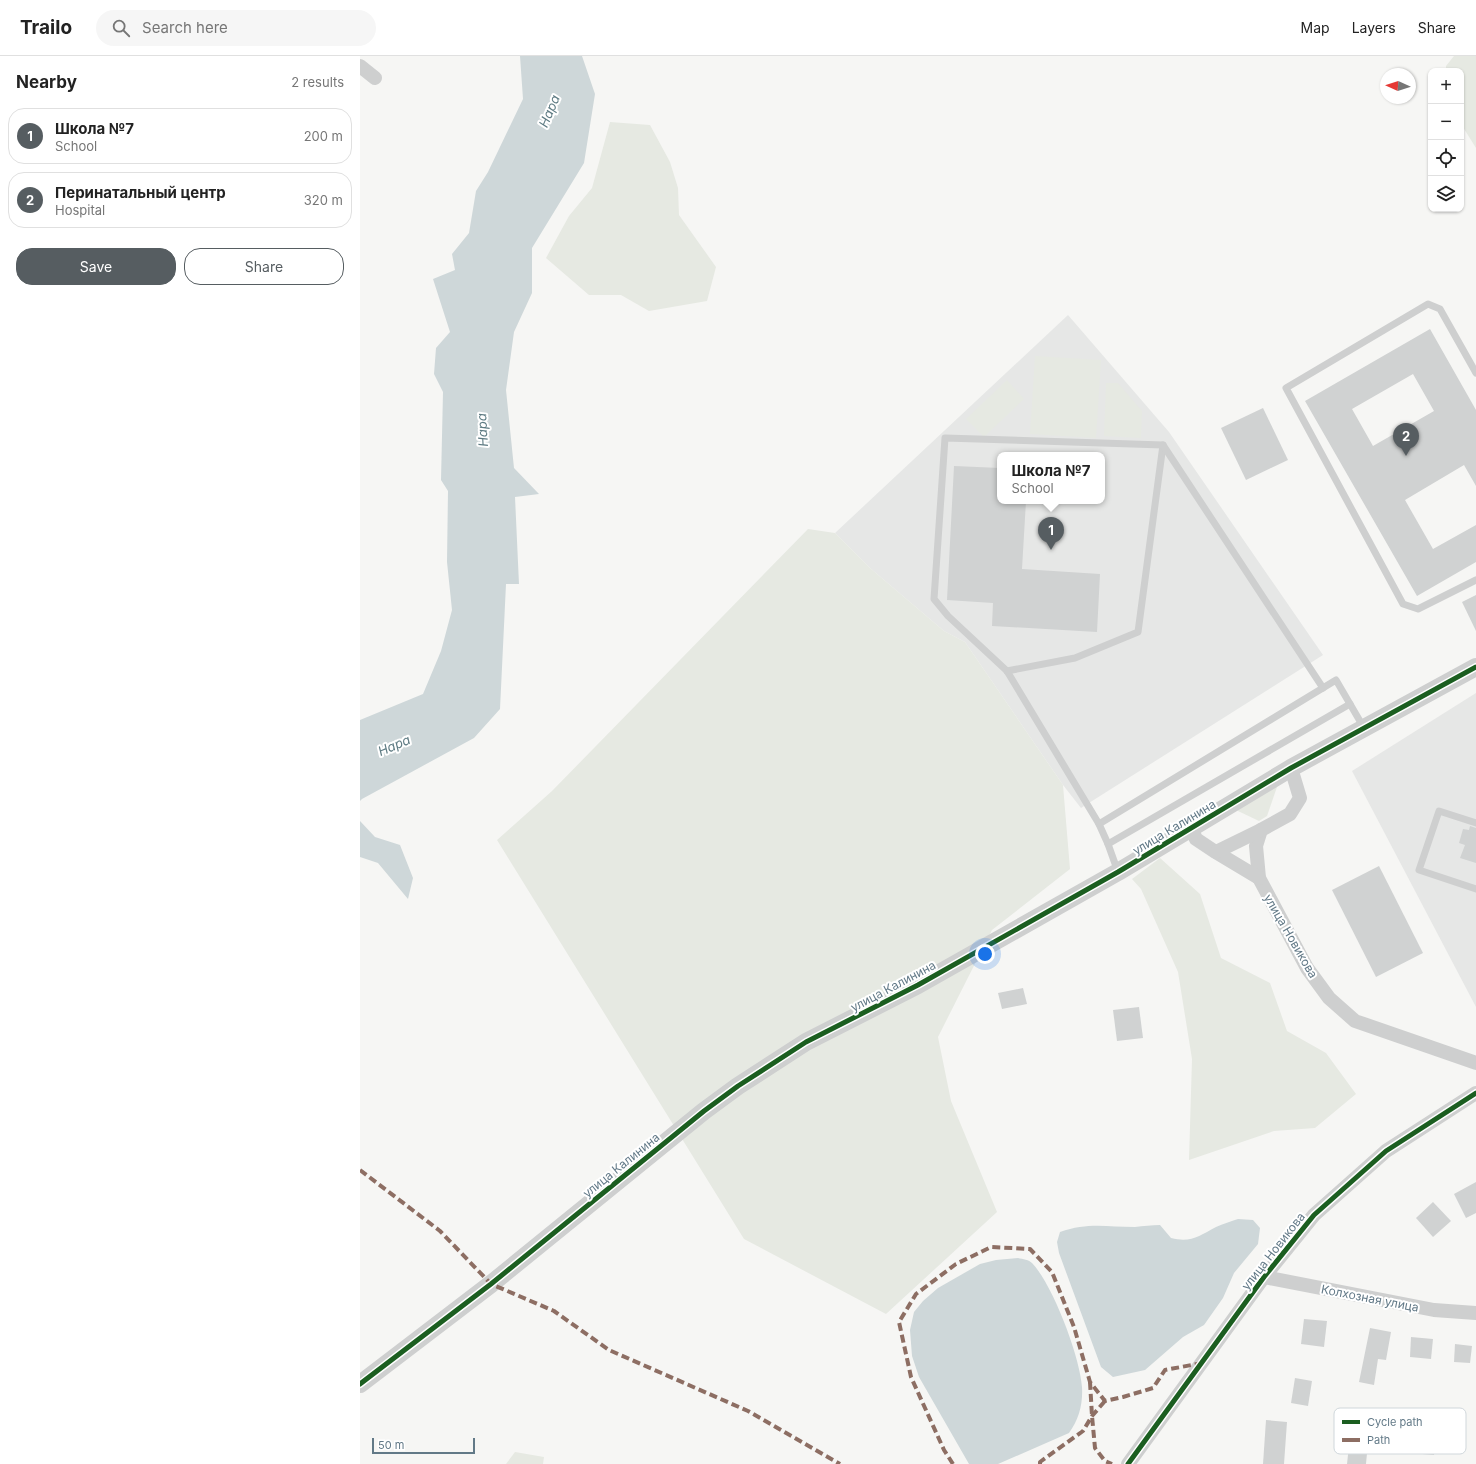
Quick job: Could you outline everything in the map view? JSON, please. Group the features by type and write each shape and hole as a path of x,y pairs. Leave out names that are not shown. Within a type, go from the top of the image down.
{"street":[{"path":"360,66 375,78"},
{"name":"улица Калинина","path":"360,1384 491,1284 704,1111 738,1086 806,1042 918,985 1118,872 1291,768 1476,667"},
{"path":"1216,852 1290,814 1300,798 1291,768"},
{"path":"1191,828 1196,839 1259,878"},
{"path":"1259,878 1256,846 1261,830"},
{"name":"улица Новикова","path":"1259,878 1307,968 1329,998 1355,1021 1476,1063"},
{"name":"улица Новикова","path":"1128,1464 1264,1277 1314,1215 1386,1151 1476,1093"},
{"name":"Колхозная улица","path":"1264,1277 1434,1310 1476,1313"}],"lane":[{"path":"1476,373 1440,308 1428,304 1286,388 1403,604 1418,609 1476,580"},
{"path":"1118,872 1099,824 1007,671 948,616 934,599 945,438 1163,445"},
{"path":"1007,671 1075,658 1138,632 1163,445"},
{"path":"1163,445 1322,688"},
{"path":"1099,824 1336,680 1364,728"},
{"path":"1108,844 1350,704"},
{"path":"1476,823 1439,811 1419,870 1476,889"}],"shaded area":[{"path":"1454,56 1476,56 1476,148 1464,129 1464,68 1446,68"},
{"path":"610,122 650,125 670,162 678,188 679,215 716,267 707,301 649,311 621,295 589,295 546,258 569,216 592,188"},
{"path":"1068,315 1169,432 1323,655 1081,808 1063,785 965,642 944,631 870,568 835,533"},
{"path":"1035,356 1101,360 1096,438 1030,434"},
{"path":"1007,380 1024,399 984,437 966,419"},
{"path":"1106,383 1118,383 1142,411 1141,438 1104,436"},
{"path":"808,529 835,533 870,568 944,631 965,642 1063,785 1070,869 992,930 938,1037 951,1101 997,1212 886,1314 744,1239 497,840 552,791"},
{"path":"1476,693 1476,1007 1352,771"},
{"path":"1275,786 1277,787 1267,816 1259,821 1238,811 1237,809"},
{"path":"1160,858 1200,894 1221,958 1270,983 1287,1031 1326,1053 1356,1094 1315,1128 1274,1131 1189,1160 1192,1059 1178,972 1141,889 1132,879"},
{"path":"515,1452 544,1457 543,1464 506,1464"}],"water":[{"name":"Нара","path":"520,56 582,56 595,94 584,163 532,248 532,293 514,332 506,390 514,468 539,494 515,497 519,584 506,584 500,709 474,738 360,801 360,720 423,694 441,651 452,610 447,562 448,491 441,480 443,392 434,374 436,348 450,332 433,279 455,270 452,254 469,233 476,191 488,172 523,99"},
{"path":"360,821 375,837 400,845 413,878 408,899 378,863 360,857"},
{"path":"1238,1219 1253,1220 1260,1228 1258,1244 1234,1273 1223,1298 1204,1325 1183,1337 1145,1370 1113,1377 1101,1367 1059,1253 1057,1242 1060,1232 1089,1226 1135,1227 1160,1225 1171,1238 1184,1240 1195,1238 1216,1227"},
{"path":"1018,1258 1032,1263 1040,1273 1057,1304 1071,1340 1080,1374 1082,1393 1080,1411 1069,1433 998,1464 969,1464 919,1377 912,1356 910,1330 914,1312 923,1301 938,1288 980,1264 996,1260"}],"building":[{"path":"1430,329 1476,410 1476,486 1464,465 1405,500 1433,549 1476,525 1476,562 1417,596 1305,401","holes":["1413,374 1434,411 1373,446 1352,409"]},
{"path":"1263,408 1288,460 1246,480 1221,428"},
{"path":"954,466 997,468 997,504 1026,504 1022,569 1100,574 1097,632 992,626 993,603 947,600"},
{"path":"1476,595 1476,631 1462,602"},
{"path":"1470,826 1476,828 1476,863 1460,858 1465,845 1459,843 1463,829 1469,830"},
{"path":"1379,866 1423,953 1376,977 1332,890"},
{"path":"1023,988 1027,1004 1002,1009 998,993"},
{"path":"1139,1007 1143,1038 1117,1041 1113,1010"},
{"path":"1476,1182 1476,1213 1466,1218 1454,1194"},
{"path":"1433,1202 1451,1221 1433,1237 1416,1218"},
{"path":"1304,1319 1327,1321 1324,1347 1301,1344"},
{"path":"1370,1328 1391,1332 1386,1360 1378,1359 1374,1385 1359,1382"},
{"path":"1411,1337 1433,1339 1431,1359 1410,1357"},
{"path":"1455,1344 1472,1346 1470,1363 1454,1362"},
{"path":"1295,1378 1312,1381 1308,1406 1291,1403"},
{"path":"1266,1420 1287,1422 1284,1464 1263,1464"},
{"path":"1348,1454 1367,1454 1366,1464 1347,1464"}],"marked path":[{"path":"360,1170 440,1231 491,1284 554,1311 609,1350 748,1411 840,1464"},
{"path":"953,1464 944,1450 911,1377 899,1322 916,1294 956,1264 991,1247 1030,1249 1052,1272 1074,1327 1090,1382 1105,1401 1153,1388 1165,1370 1202,1363"},
{"path":"1090,1382 1095,1448 1105,1461 1112,1464"},
{"path":"1040,1464 1040,1462 1083,1431 1092,1416 1105,1401"}],"cycle path":[{"path":"360,1384 491,1284 704,1111 738,1086 806,1042 918,985 1118,872 1291,768 1476,667"},
{"path":"1128,1464 1264,1277 1314,1215 1386,1151 1476,1093"}],"place":[{"name":"Перинатальный центр","path":"1406,456"},
{"name":"Школа №7","path":"1051,550"}]}
